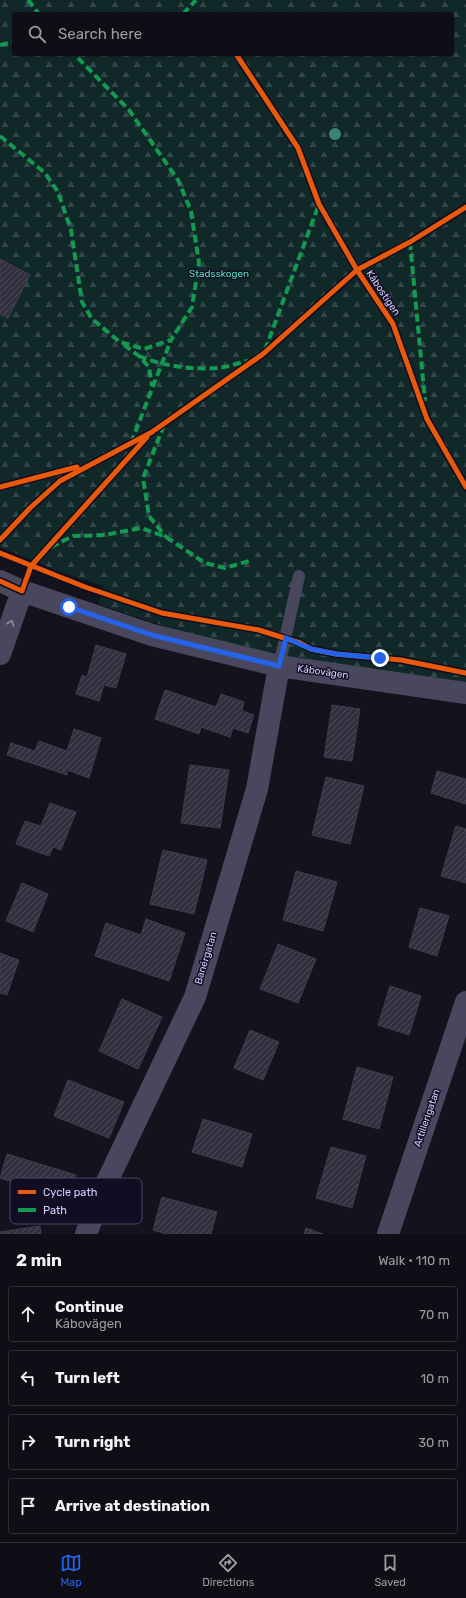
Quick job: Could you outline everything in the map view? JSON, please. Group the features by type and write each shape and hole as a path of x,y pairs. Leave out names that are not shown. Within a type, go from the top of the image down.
{"street":[{"name":"Kåbovägen","path":"0,581 22,591 152,635 279,666 466,693"},
{"path":"0,654 22,591"},
{"name":"Banérgatan","path":"109,1178 195,997 257,789 279,666"},
{"name":"Artillerigatan","path":"388,1234 466,1002"},
{"name":"Banérgatan","path":"86,1234 90,1224"}],"lane":[{"path":"279,666 299,576"}],"green space":[{"name":"Stadsskogen","path":"0,0 466,0 466,684 279,655 195,636 98,604 104,586 63,573 0,547"}],"building":[{"path":"0,259 30,275 8,318 0,314"},
{"path":"96,645 126,654 116,688 104,685 99,701 76,694 82,675 87,677"},
{"path":"165,690 216,707 221,694 244,702 242,711 254,715 248,733 233,728 230,737 201,727 199,734 155,719"},
{"path":"332,705 360,709 352,761 324,757"},
{"path":"74,729 101,738 89,778 67,770 67,775 7,755 11,743 35,751 39,741 67,751"},
{"path":"190,765 229,770 220,828 181,823"},
{"path":"437,771 466,779 466,804 431,793"},
{"path":"326,777 364,786 350,844 312,835"},
{"path":"50,803 76,812 61,850 53,847 49,856 16,844 25,821 41,826"},
{"path":"456,826 466,829 466,883 441,876"},
{"path":"163,850 207,860 194,914 150,904"},
{"path":"296,871 337,882 323,931 283,920"},
{"path":"22,883 48,894 33,932 6,921"},
{"path":"420,908 449,916 437,956 409,947"},
{"path":"146,919 185,933 169,981 95,956 106,923 141,935"},
{"path":"278,944 316,959 298,1003 260,989"},
{"path":"0,953 19,960 7,995 0,993"},
{"path":"390,986 421,996 409,1035 378,1025"},
{"path":"122,999 162,1017 138,1069 99,1051"},
{"path":"250,1030 279,1042 263,1080 234,1068"},
{"path":"357,1067 393,1077 379,1129 343,1119"},
{"path":"68,1080 124,1102 109,1138 54,1116"},
{"path":"203,1119 252,1134 242,1167 192,1152"},
{"path":"331,1147 366,1156 352,1208 316,1198"},
{"path":"7,1154 76,1175 75,1178 10,1178 10,1181 0,1178"},
{"path":"162,1197 217,1212 211,1234 166,1234 153,1230"},
{"path":"40,1226 41,1234 0,1234 0,1232"},
{"path":"306,1228 323,1234 304,1234"}],"marked path":[{"path":"28,0 37,12"},
{"path":"185,12 196,0"},
{"path":"0,45 12,42"},
{"path":"0,136 45,173 58,192 71,230 82,302 92,319 120,342 144,349 171,340 192,307 199,263 191,211 178,180 129,110 76,56"},
{"path":"265,350 319,204"},
{"path":"410,242 425,401"},
{"path":"131,443 171,340"},
{"path":"124,345 139,356 149,367 152,386"},
{"path":"139,356 168,365 198,368 222,367 248,361"},
{"path":"164,425 143,478 149,516 166,537"},
{"path":"51,547 73,536 105,535 141,528 166,537 205,563 225,568 249,561"}],"cycle path":[{"name":"Kåbostigen","path":"237,56 298,148 319,204 357,270 393,324 427,419 466,487"},
{"name":"Kåbostigen","path":"0,540 30,508 60,481 152,432 263,354 357,270 410,242 466,207"},
{"path":"0,581 22,591 31,566 147,437"},
{"path":"0,487 77,467"},
{"path":"0,553 85,587 162,613 259,630 300,643 311,649 336,654 401,660 466,673"}],"route":[{"path":"69,607 152,635 279,666 286,638 311,649 336,654 380,658"}]}
